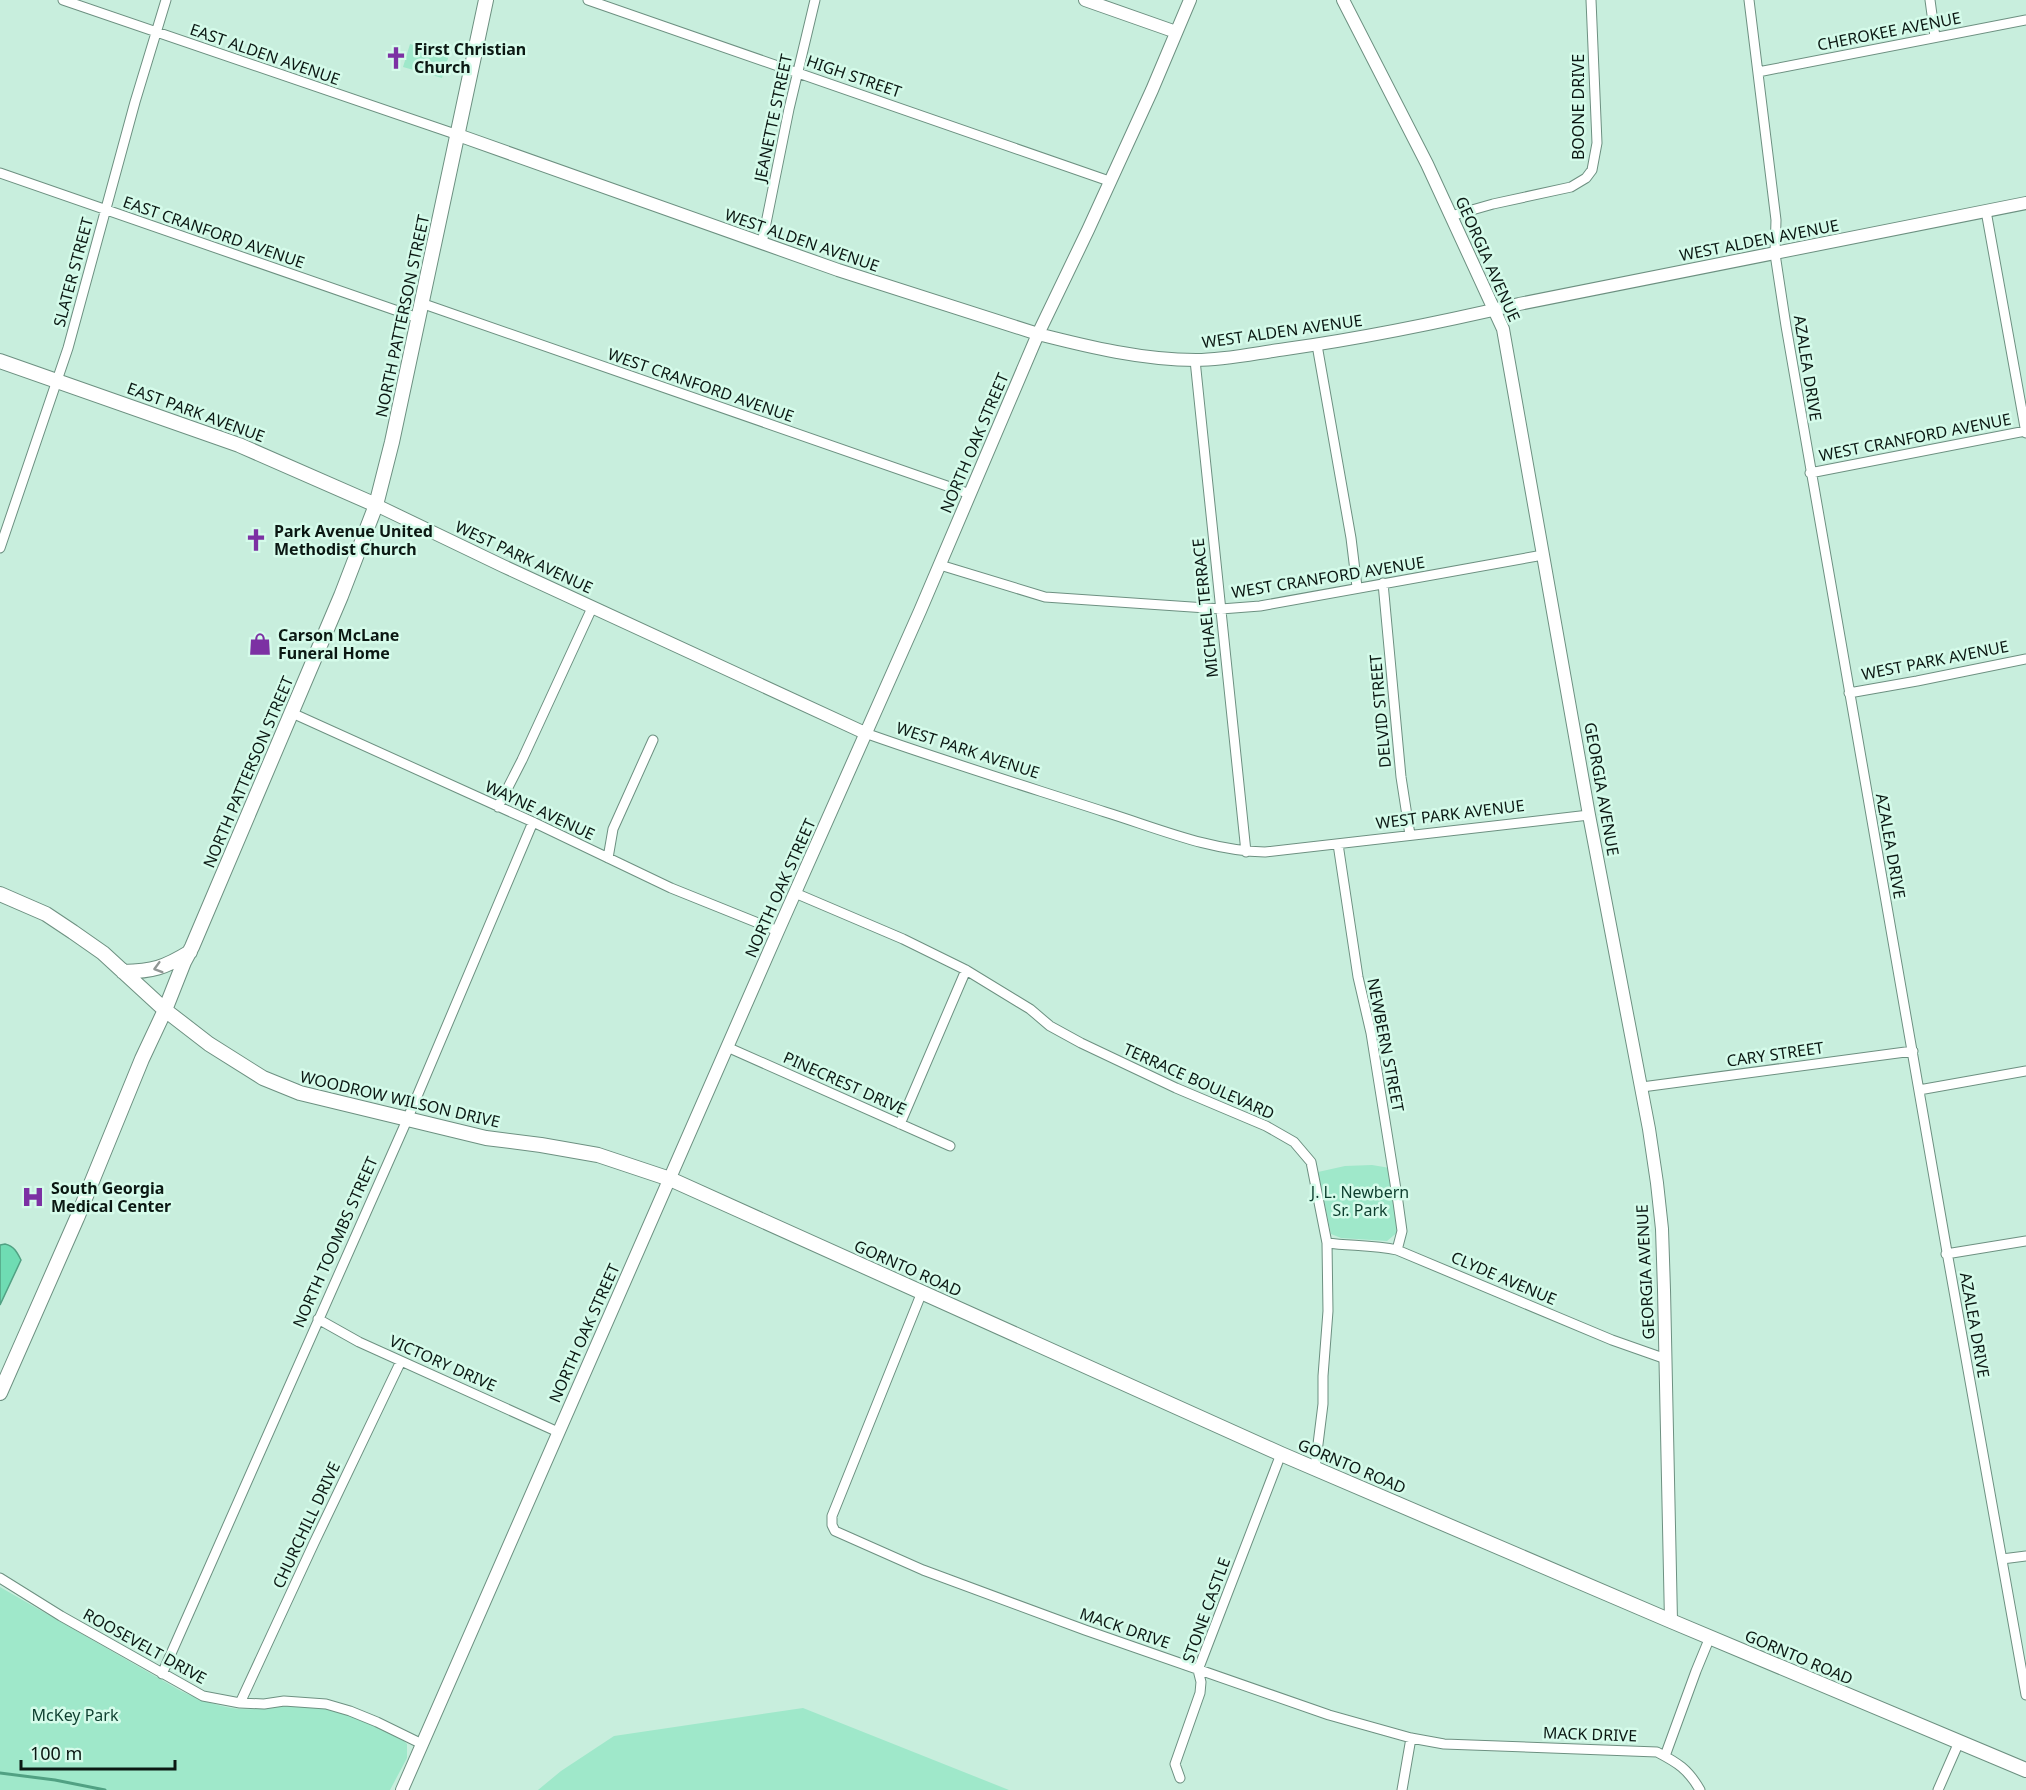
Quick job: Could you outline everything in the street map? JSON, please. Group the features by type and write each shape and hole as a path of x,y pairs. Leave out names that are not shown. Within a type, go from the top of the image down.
{"main road":[{"name":"NORTH PATTERSON STREET","path":"0,1393 292,713 376,505 392,441 486,0"},
{"name":"EAST PARK AVENUE","path":"0,361 239,445 376,505"},
{"name":"WOODROW WILSON DRIVE","path":"0,894 46,914 103,953 165,1010 208,1044 263,1078 300,1093 407,1120 486,1138 598,1155 670,1179"},
{"path":"123,972 150,971 168,966 190,952"},
{"name":"GORNTO ROAD","path":"670,1179 1281,1454 2026,1770"}],"street":[{"name":"EAST ALDEN AVENUE","path":"63,0 458,135"},
{"name":"SLATER STREET","path":"0,548 57,381 166,0"},
{"name":"HIGH STREET","path":"588,0 1109,181"},
{"name":"JEANETTE STREET","path":"762,243 797,73 815,0"},
{"path":"1085,0 1176,32"},
{"name":"NORTH OAK STREET","path":"402,1790 940,565 1038,334 1152,90 1190,0"},
{"name":"GEORGIA AVENUE","path":"1343,0 1426,164 1503,328 1589,815 1642,1087 1656,1172 1662,1229 1671,1621"},
{"name":"BOONE DRIVE","path":"1451,216 1571,187 1586,178 1592,170 1595,161 1596,123 1591,0"},
{"name":"AZALEA DRIVE","path":"1749,0 1776,220 1775,254 1810,473 1913,1051 1946,1254 2026,1695"},
{"path":"1930,0 1935,37"},
{"name":"CHEROKEE AVENUE","path":"1758,72 2026,20"},
{"name":"WEST ALDEN AVENUE","path":"458,135 849,274 1038,334 1159,358 1195,360 1317,345 1472,316 2026,203"},
{"name":"EAST CRANFORD AVENUE","path":"0,173 418,318"},
{"path":"1986,211 2026,432"},
{"name":"WEST CRANFORD AVENUE","path":"421,303 970,494"},
{"path":"1317,345 1351,538 1357,587"},
{"name":"MICHAEL TERRACE","path":"1195,360 1246,852"},
{"name":"WEST CRANFORD AVENUE","path":"1810,473 2026,432"},
{"name":"WEST PARK AVENUE","path":"376,505 592,608 865,733 988,775 1224,848 1246,852 1265,852 1589,815"},
{"name":"WEST CRANFORD AVENUE","path":"940,565 1045,597 1221,609 1260,606 1543,555"},
{"name":"DELVID STREET","path":"1383,583 1401,777 1410,836"},
{"path":"498,807 592,608"},
{"name":"WEST PARK AVENUE","path":"1849,693 2026,659"},
{"name":"WAYNE AVENUE","path":"292,713 533,822 671,888 778,931"},
{"path":"608,858 614,829 653,740"},
{"name":"NORTH TOOMBS STREET","path":"162,1674 407,1120 533,822"},
{"name":"NEWBERN STREET","path":"1338,844 1358,977 1371,1033 1398,1202 1402,1231 1397,1250"},
{"name":"TERRACE BOULEVARD","path":"795,893 903,939 966,970 1030,1009 1050,1026 1081,1043 1176,1088 1266,1126 1294,1142 1311,1162 1327,1243 1328,1311 1323,1404 1315,1468"},
{"path":"900,1125 966,970"},
{"name":"PINECREST DRIVE","path":"727,1047 950,1146"},
{"name":"CARY STREET","path":"1642,1087 1913,1051"},
{"path":"1919,1090 2026,1071"},
{"path":"1946,1254 2026,1241"},
{"name":"CLYDE AVENUE","path":"1327,1243 1378,1246 1397,1250 1612,1340 1666,1359"},
{"name":"MACK DRIVE","path":"922,1292 832,1516 835,1532 923,1570 1074,1626 1329,1715 1411,1738 1444,1744 1641,1750 1657,1752 1665,1756"},
{"name":"VICTORY DRIVE","path":"318,1319 359,1342 558,1432"},
{"name":"CHURCHILL DRIVE","path":"240,1703 400,1361"},
{"name":"STONE CASTLE","path":"1180,1778 1175,1764 1200,1693 1198,1670 1281,1454"},
{"path":"2002,1559 2026,1556"},
{"name":"ROOSEVELT DRIVE","path":"0,1578 61,1616 203,1696 240,1703 264,1704 284,1701 326,1704 377,1722 422,1744"},
{"path":"1700,1790 1689,1772 1677,1761 1665,1756 1710,1637"},
{"path":"1402,1790 1411,1738"},
{"path":"1938,1790 1959,1742"}],"green space":[{"path":"410,44 449,55 442,78 403,67"},
{"name":"J. L. Newbern Sr. Park","path":"1372,1165 1390,1168 1399,1231 1387,1241 1341,1238 1331,1234 1318,1172 1345,1166"},
{"name":"McKey Park","path":"0,1587 190,1695 236,1709 304,1704 330,1708 402,1739 407,1744 407,1758 390,1790 0,1790"},
{"path":"803,1708 1009,1790 538,1790 561,1771 614,1736"}],"shaded area":[{"path":"5,1244 17,1252 21,1260 0,1305 0,1245"}],"waterway":[{"path":"0,1773 55,1780 105,1790"}],"place":[{"name":"First Christian Church","path":"396,58"},
{"name":"Park Avenue United Methodist Church","path":"256,540"},
{"name":"Carson McLane Funeral Home","path":"260,644"},
{"name":"South Georgia Medical Center","path":"33,1197"}]}
